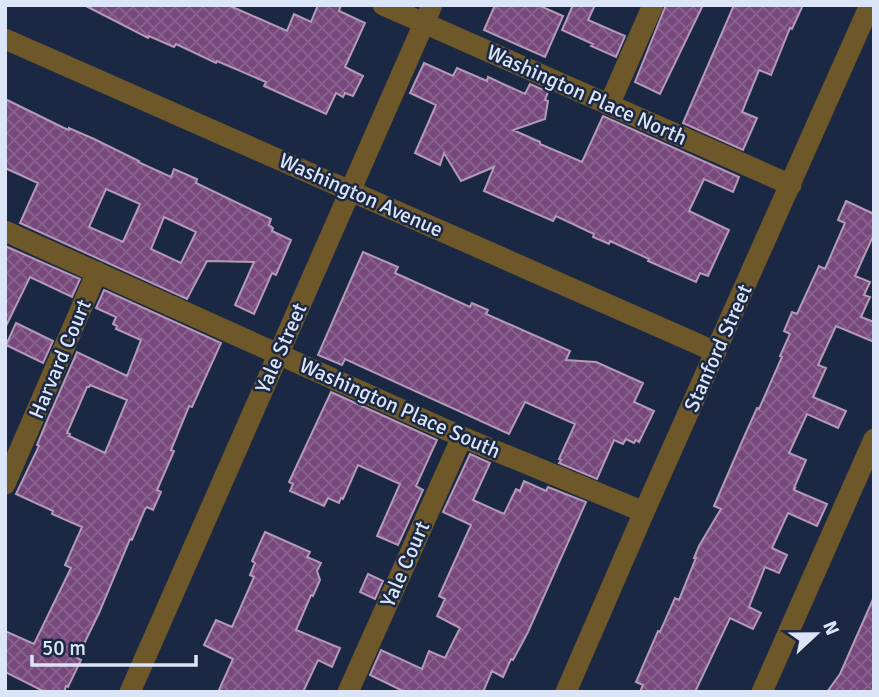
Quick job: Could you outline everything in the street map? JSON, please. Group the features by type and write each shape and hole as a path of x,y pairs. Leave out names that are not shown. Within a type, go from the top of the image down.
{"street":[{"name":"Washington Place North","path":"383,5 428,14 609,106 791,186"},
{"path":"609,106 653,5"},
{"name":"Stanford Street","path":"566,692 870,5"},
{"name":"Yale Street","path":"130,692 428,14"},
{"name":"Washington Avenue","path":"5,39 716,352"},
{"name":"Washington Place South","path":"5,231 462,437 644,512"},
{"name":"Harvard Court","path":"5,484 97,272"},
{"name":"Yale Court","path":"348,692 462,437"},
{"path":"762,692 874,439"}],"building":[{"path":"84,5 228,5 287,31 294,14 311,22 318,5 341,5 339,11 365,23 345,67 363,76 353,96 345,93 343,97 336,93 326,114 264,86 266,82 176,44 174,47 149,36 148,38"},
{"path":"495,5 538,5 563,16 545,57 484,30"},
{"path":"573,5 595,5 588,20 625,36 616,57 562,30"},
{"path":"666,5 703,5 660,94 635,82"},
{"path":"734,5 803,5 792,29 790,28 771,75 759,70 742,112 757,118 743,150 683,123"},
{"path":"424,63 453,76 457,68 487,81 488,77 525,94 530,84 548,92 545,119 513,130 582,162 603,116 739,177 733,192 704,179 689,211 729,230 708,276 700,273 696,282 610,241 609,244 593,237 594,234 556,216 553,221 484,191 494,167 461,181 444,153 440,165 415,153 436,105 410,93"},
{"path":"5,99 171,177 174,169 197,179 196,183 271,219 269,225 273,228 272,231 291,240 276,275 272,273 254,314 235,305 254,262 207,261 187,299 20,223 38,183 5,168","holes":["106,189 140,204 123,242 89,227","164,217 196,232 181,263 151,249"]},
{"path":"846,201 874,214 874,234 855,276 870,282 864,295 870,297 861,317 874,322 874,342 836,326 818,365 826,368 813,397 846,411 838,428 807,414 789,453 806,460 794,490 827,504 817,526 788,513 772,548 787,555 779,573 765,567 749,607 761,613 753,629 730,618 695,692 640,692 643,685 636,682 675,598 679,600 699,546 721,509 714,506 782,357 780,356 790,334 784,331 792,312 797,314 819,266 825,269 845,223 838,220"},
{"path":"5,246 80,279 72,297 30,277 5,328"},
{"path":"363,252 398,267 395,273 470,307 472,303 488,310 486,314 570,351 566,360 596,362 643,383 634,402 654,411 639,442 626,439 623,444 614,440 597,479 559,463 575,424 525,402 509,434 345,359 342,365 318,355"},
{"path":"104,290 221,343 192,407 189,406 171,450 174,451 157,490 161,492 153,510 147,507 145,509 132,540 130,539 77,658 81,660 68,687 66,686 64,692 45,692 5,672 5,631 34,644 71,568 65,565 82,527 16,494 39,446 37,445 77,352 127,376 141,340 116,329 117,326 113,324 116,317 96,308","holes":["90,385 127,400 105,453 67,433"]},
{"path":"16,323 53,341 43,363 6,345"},
{"path":"331,392 437,440 416,486 423,490 398,545 377,536 400,484 358,465 339,503 328,498 324,506 290,491 293,484 289,482"},
{"path":"470,454 490,463 473,500 504,514 516,489 520,491 524,481 546,491 548,487 586,502 528,632 503,677 492,671 483,692 405,692 370,675 381,650 422,669 429,651 445,658 460,628 437,616 445,599 439,596 471,525 443,512"},
{"path":"265,532 310,552 307,557 321,563 317,571 320,580 296,630 340,648 332,667 318,660 303,692 218,692 233,659 204,645 216,620 232,627 254,577 250,575 255,563 252,561"},
{"path":"368,574 383,581 375,599 360,592"},
{"path":"874,597 874,692 827,692 840,674"}]}
